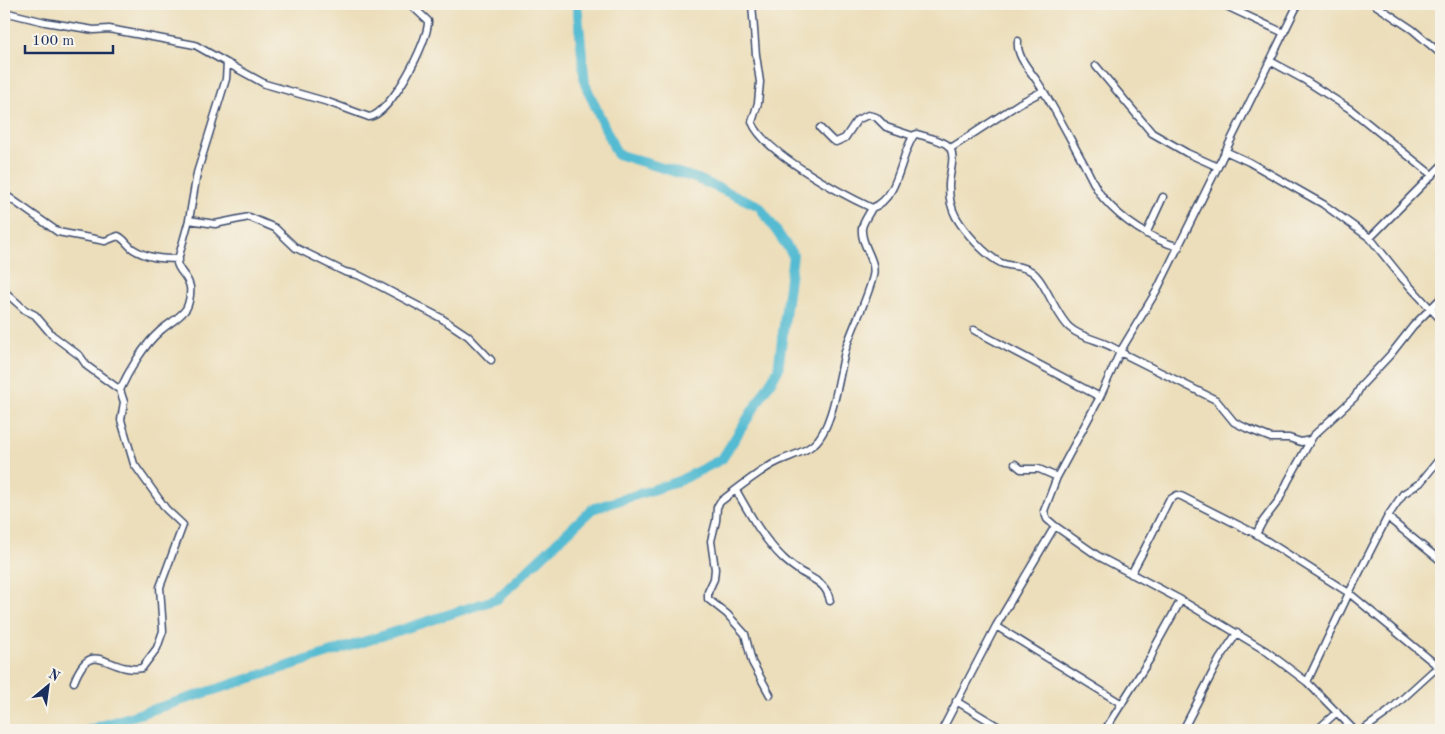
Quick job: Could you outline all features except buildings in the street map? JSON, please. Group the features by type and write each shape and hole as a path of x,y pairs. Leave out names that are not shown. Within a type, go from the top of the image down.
{"street":[{"path":"4,12 79,28 109,29 195,45 265,84 373,117 386,107 393,97 420,50 428,27 428,21 410,4"},
{"path":"752,4 760,80 757,107 752,120 753,125 760,136 772,147 800,167 851,198 872,208"},
{"path":"1222,4 1284,33"},
{"path":"1298,4 1179,247 1157,290 1120,352 1100,397 1057,478 1044,511 1047,519 1055,526 1098,556 1181,600 1266,651 1307,682 1354,730"},
{"path":"1374,4 1414,30 1441,54"},
{"path":"1018,41 1019,54 1044,91 1102,196 1128,221 1146,234 1162,242 1179,247"},
{"path":"1270,61 1303,79 1350,109 1432,175"},
{"path":"120,390 154,336 186,309 190,285 186,276 178,268 179,259 190,220 196,173 226,79 227,63"},
{"path":"1096,66 1152,134 1187,154 1218,167"},
{"path":"951,148 1044,91"},
{"path":"820,128 836,142 845,138 857,120 864,116 872,116 876,117 886,127 913,136 917,134 940,141 951,148"},
{"path":"770,695 752,662 745,634 727,614 710,602 708,595 715,577 716,564 711,542 718,505 769,466 814,444 822,434 835,399 846,347 873,275 872,261 864,242 862,229 872,208 880,204 890,193 903,156 913,136"},
{"path":"951,148 952,161 949,186 951,206 956,217 968,234 991,256 1002,263 1020,266 1031,271 1038,278 1056,311 1075,332 1112,346 1120,352 1216,400 1234,422 1241,426 1271,438 1289,438 1301,442 1310,440"},
{"path":"1225,151 1249,162 1323,204 1370,238 1403,279 1441,320"},
{"path":"1370,238 1441,166"},
{"path":"4,194 58,232 105,241 118,236 134,250 151,257 160,260 179,259"},
{"path":"1146,234 1162,197"},
{"path":"190,220 215,224 249,218 276,228 296,248 346,272 358,275 441,318 468,336 491,360"},
{"path":"4,291 25,310 35,315 52,335 80,356 87,366 120,390 124,402 121,420 134,464 166,509 183,525 160,586 163,631 152,657 142,668 136,669 120,667 99,658 91,658 79,668 74,682"},
{"path":"1256,534 1263,521 1278,502 1310,440 1355,397 1361,386 1391,354 1413,326 1441,298"},
{"path":"974,330 1100,397"},
{"path":"1307,682 1388,516 1403,494 1420,483 1441,457"},
{"path":"1014,464 1021,469 1039,469 1057,478"},
{"path":"736,490 750,516 781,556 800,572 824,585 829,593 830,601"},
{"path":"1131,574 1165,505 1172,496 1176,495 1256,534 1349,593 1440,668 1427,676 1388,712 1363,730"},
{"path":"1388,516 1441,561"},
{"path":"942,730 996,626 1055,526"},
{"path":"1105,730 1151,657 1181,600"},
{"path":"996,626 1122,704"},
{"path":"1182,730 1219,660 1236,633"},
{"path":"956,700 1004,730"},
{"path":"1317,730 1337,712"}],"waterway":[{"path":"89,730 497,599 592,509 677,482 722,459 778,370 793,255 759,206 698,179 617,154 585,84 577,4"}]}
